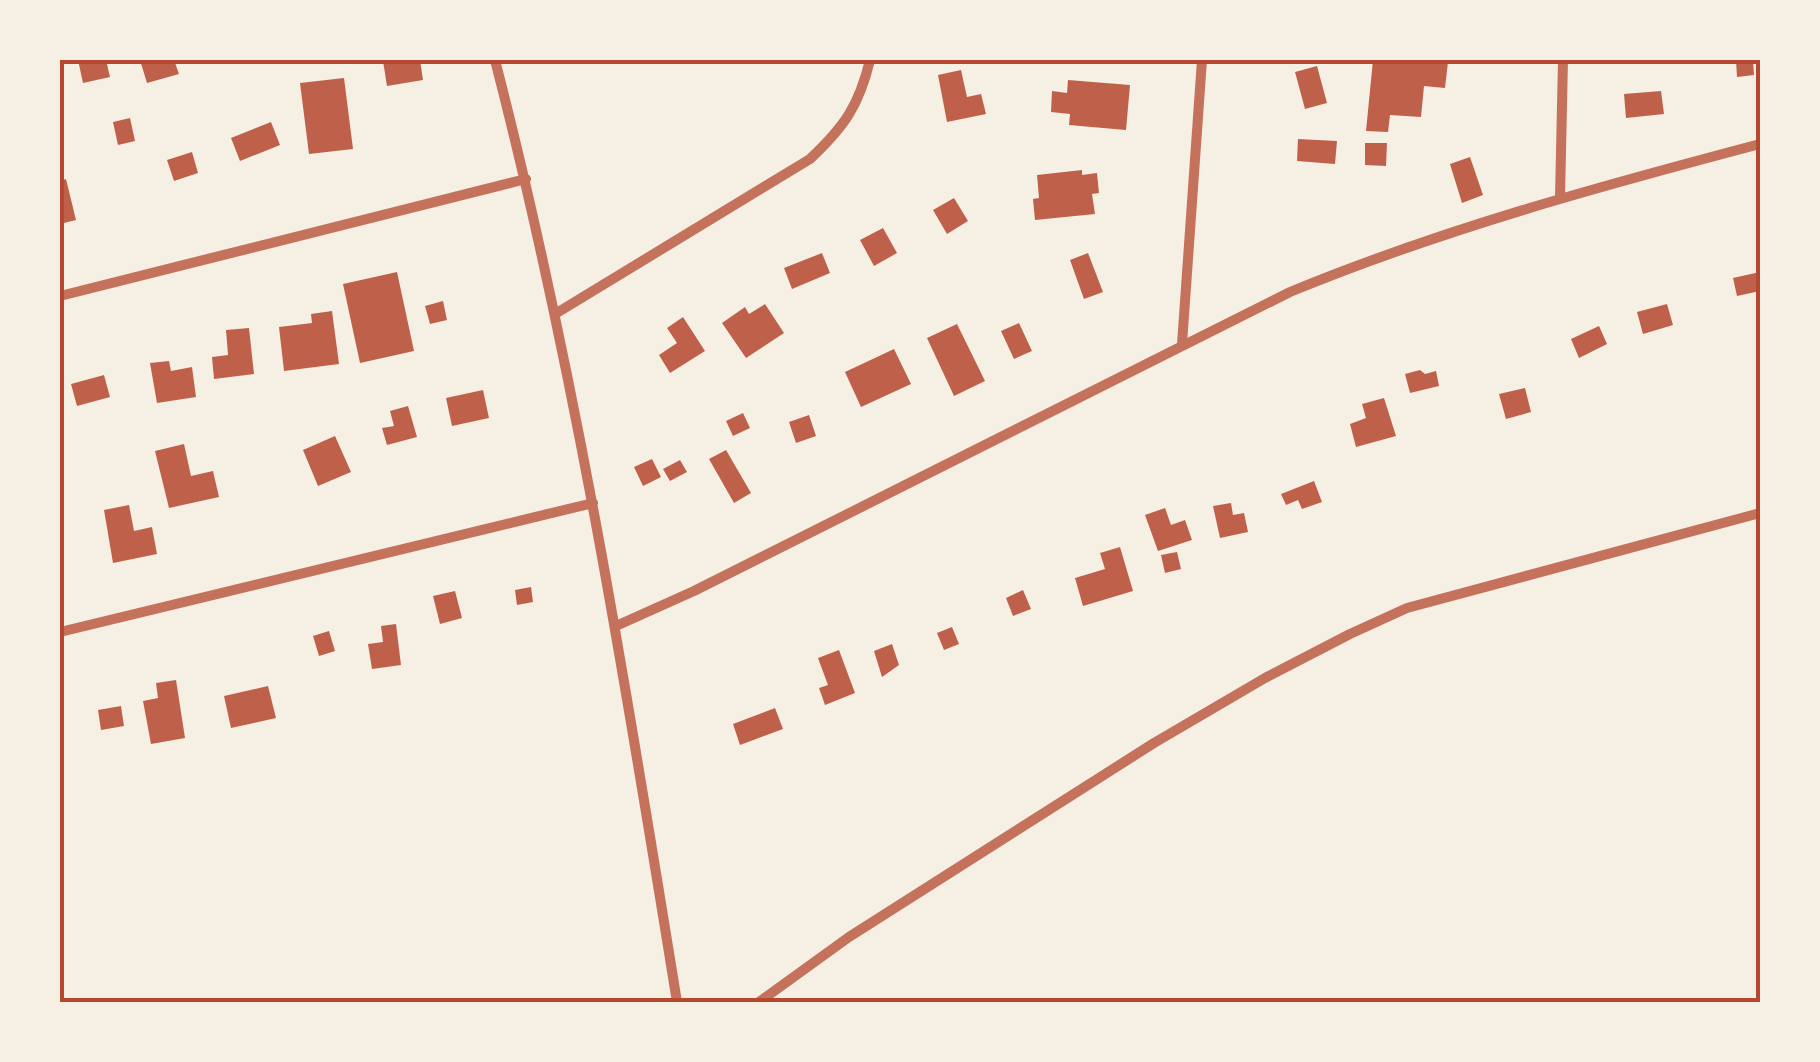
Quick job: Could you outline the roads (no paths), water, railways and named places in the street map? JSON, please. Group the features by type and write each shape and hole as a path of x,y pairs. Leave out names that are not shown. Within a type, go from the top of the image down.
{"street":[{"path":"495,60 526,178 616,626 676,1002"},
{"path":"555,314 810,160 842,129 862,93 870,60"},
{"path":"1182,344 1202,60"},
{"path":"1560,197 1563,60"},
{"path":"616,626 761,558 1182,344 1375,256 1560,197 1760,144"},
{"path":"60,296 526,178"},
{"path":"60,632 592,503"},
{"path":"759,1002 849,937 1154,743 1350,634 1407,608 1515,576 1760,513"}]}
